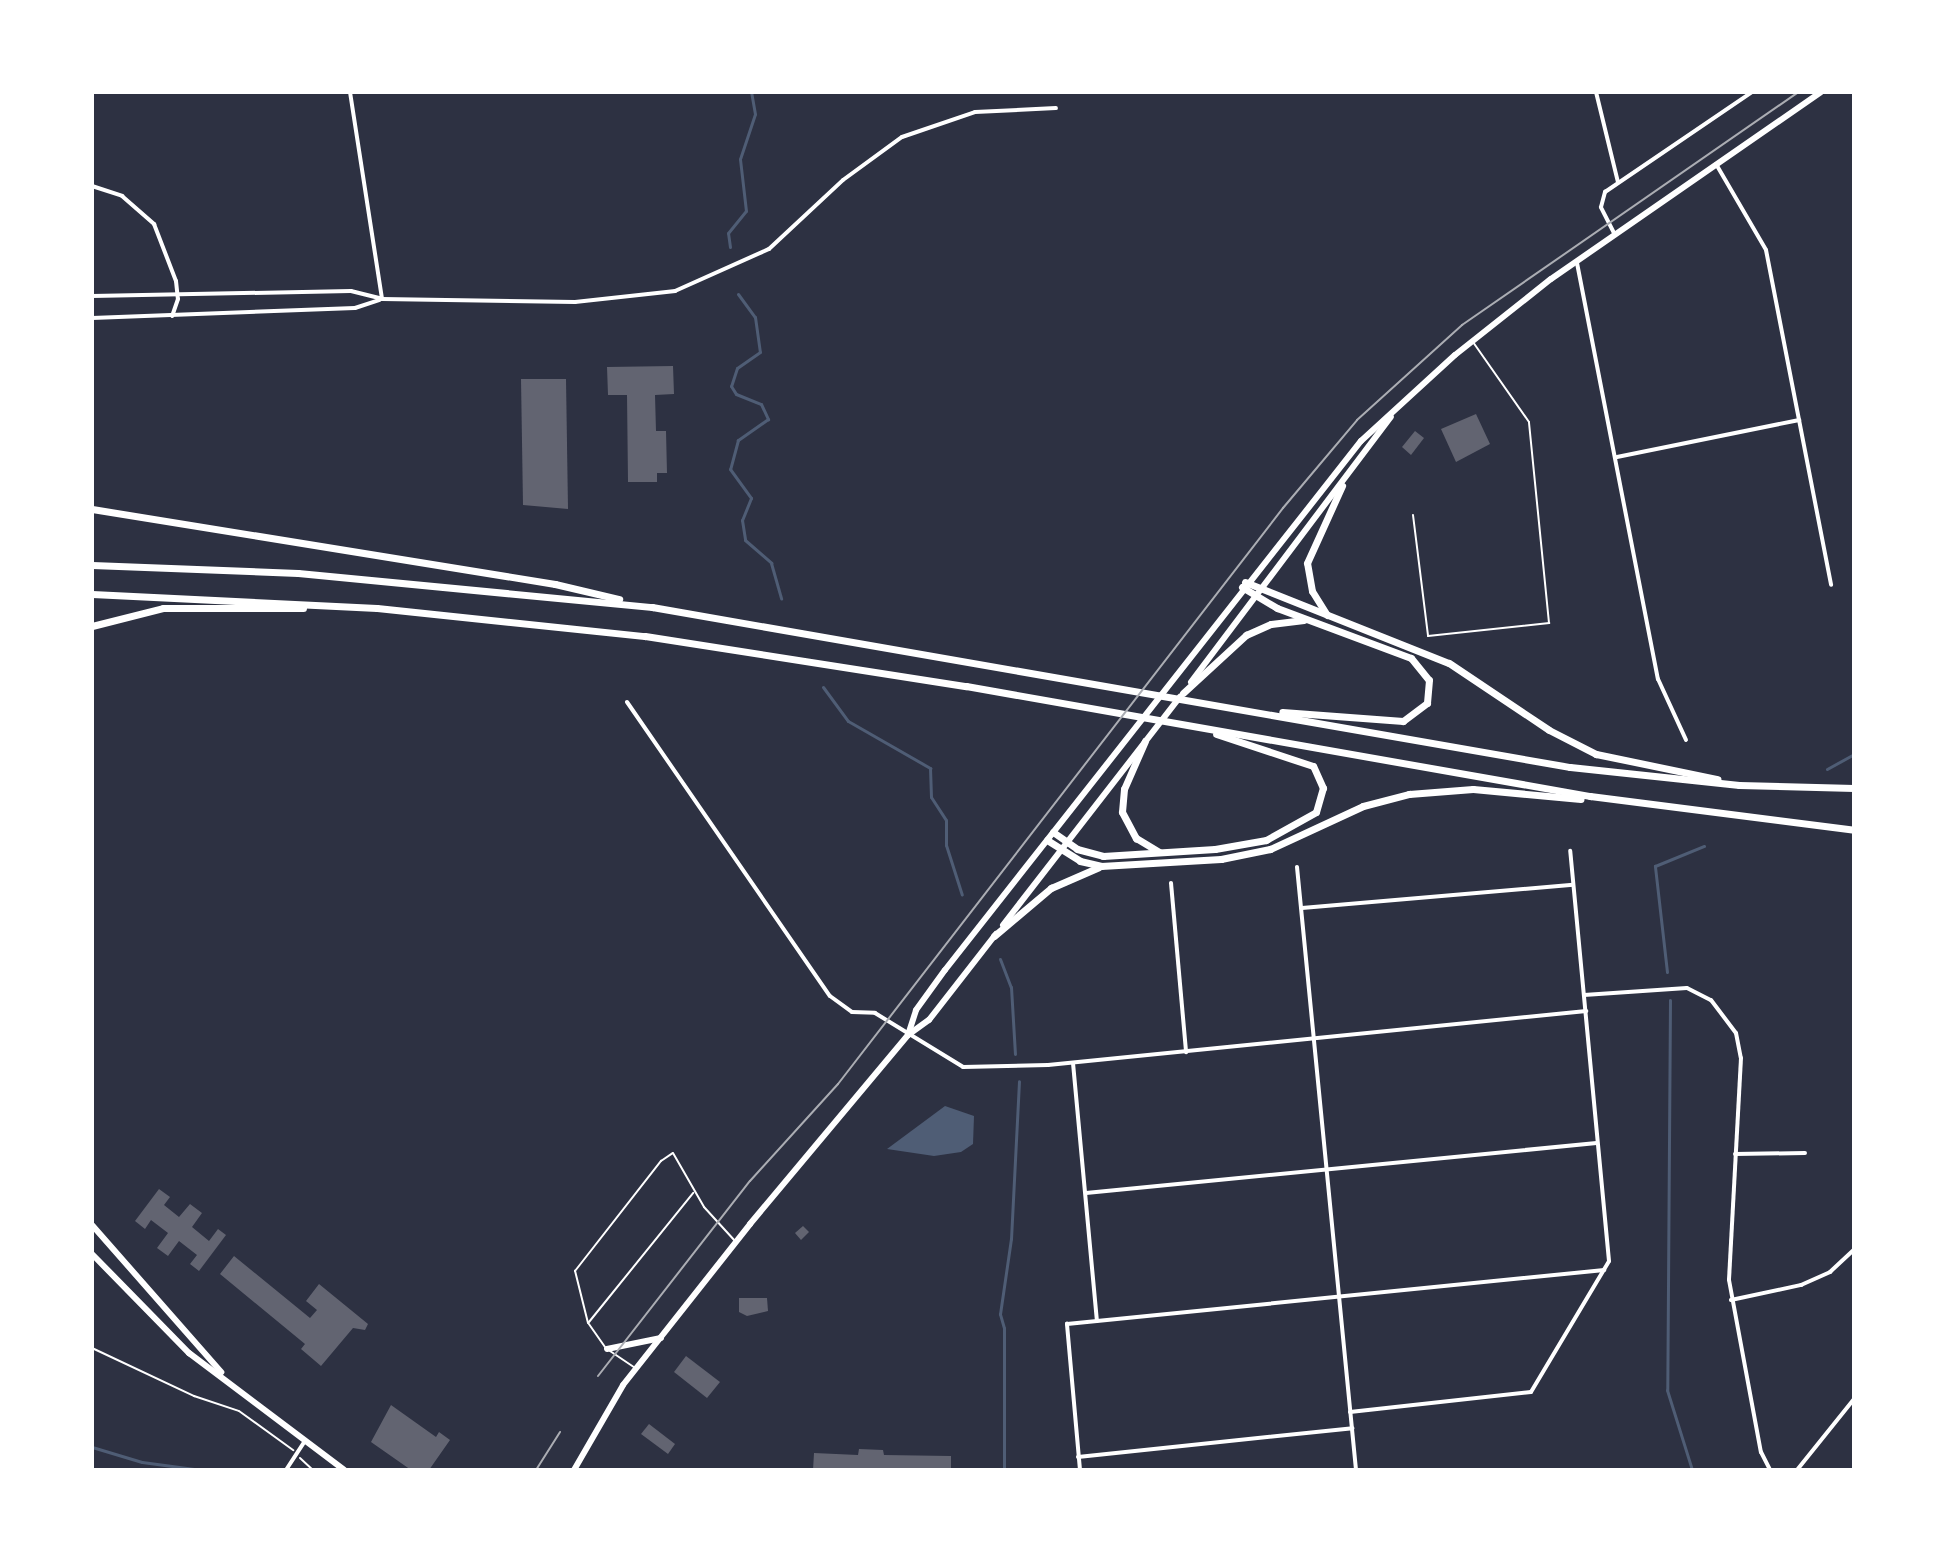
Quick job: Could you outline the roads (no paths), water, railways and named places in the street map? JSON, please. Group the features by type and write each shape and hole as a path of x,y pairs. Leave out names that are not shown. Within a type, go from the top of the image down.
{"highway":[{"path":"1329,617 1312,591 1307,563 1342,486"},
{"path":"92,509 555,584 652,607 1570,767 1739,785 1854,788"},
{"path":"92,565 298,573 652,607"},
{"path":"1244,585 1310,620 1419,663 1430,684 1424,707 1398,722 1254,711"},
{"path":"92,594 377,608 741,649 1623,802"},
{"path":"1258,594 1329,617 1449,663 1549,730 1596,754 1739,785"},
{"path":"92,626 163,608 377,608"},
{"path":"1183,693 1254,631 1310,620"},
{"path":"1047,840 1103,856 1161,853 1266,840 1307,820 1321,801 1322,782 1308,763 1199,728"},
{"path":"1145,741 1124,789 1122,812 1136,838 1161,853"},
{"path":"994,936 1051,888 1101,866 1251,855 1363,806 1421,792 1473,789 1623,802 1854,830"},
{"path":"1053,832 1064,846 1101,866"}],"main road":[{"path":"908,1035 916,1010 1345,459 1472,341 1576,260 1821,92"},
{"path":"574,1470 602,1415 636,1369 736,1241 908,1035 929,1020 1342,486 1391,417"},
{"path":"92,1225 231,1384"},
{"path":"92,1254 189,1353 344,1470"},
{"path":"607,1349 661,1338"}],"street":[{"path":"350,92 382,299"},
{"path":"1596,92 1618,182"},
{"path":"1614,233 1600,204 1603,194 1744,94 1752,92"},
{"path":"92,296 351,291 382,299 575,302 675,291 769,249 843,180 902,137 975,112 1056,108"},
{"path":"1716,164 1766,250 1831,585"},
{"path":"92,186 122,196 154,224 178,296 172,316"},
{"path":"1576,260 1617,457 1658,679 1686,740"},
{"path":"92,318 355,308 382,299"},
{"path":"1617,457 1799,420"},
{"path":"627,702 822,987 842,1007 875,1013 957,1065 976,1070 1073,1063 1586,1011"},
{"path":"1350,1412 1531,1392 1605,1269 1610,1251 1570,851"},
{"path":"1297,867 1356,1470"},
{"path":"1171,883 1186,1052"},
{"path":"1302,908 1573,885"},
{"path":"1584,995 1678,987 1695,990 1719,1007 1736,1033 1741,1058 1731,1300 1761,1452 1770,1470"},
{"path":"1073,1063 1097,1321"},
{"path":"1086,1193 1599,1143"},
{"path":"1735,1154 1805,1153"},
{"path":"1731,1300 1801,1285 1830,1272 1854,1250"},
{"path":"1080,1470 1067,1324 1605,1269"},
{"path":"1797,1470 1854,1399"},
{"path":"1078,1457 1352,1428"},
{"path":"286,1470 304,1442"}],"lane":[{"path":"1413,515 1428,636 1549,623 1529,422 1472,341"},
{"path":"636,1369 607,1349 588,1323 575,1271 654,1168 673,1153 695,1192 736,1241"},
{"path":"588,1323 695,1192"}],"water":[{"path":"945,1106 974,1116 973,1144 961,1152 934,1156 887,1149"}],"waterway":[{"path":"730,247 728,233 746,211 740,159 755,114 751,92"},
{"path":"738,294 755,317 760,352 737,368 731,386 736,394 761,404 768,419 738,440 730,469 751,498 742,520 745,540 771,563 781,599"},
{"path":"823,687 848,721 930,768 931,797 946,820 946,845 962,895"},
{"path":"1827,769 1854,754"},
{"path":"1667,972 1655,866 1704,846"},
{"path":"1000,959 1011,987 1015,1054"},
{"path":"1670,1000 1667,1390 1692,1470"},
{"path":"1004,1470 1004,1328 1000,1314 1011,1239 1019,1081"},
{"path":"92,1447 142,1462 201,1470"}],"tram line":[{"path":"598,1376 750,1181 838,1084 1283,508 1357,420 1462,325 1799,92"},
{"path":"536,1470 560,1432"}]}
